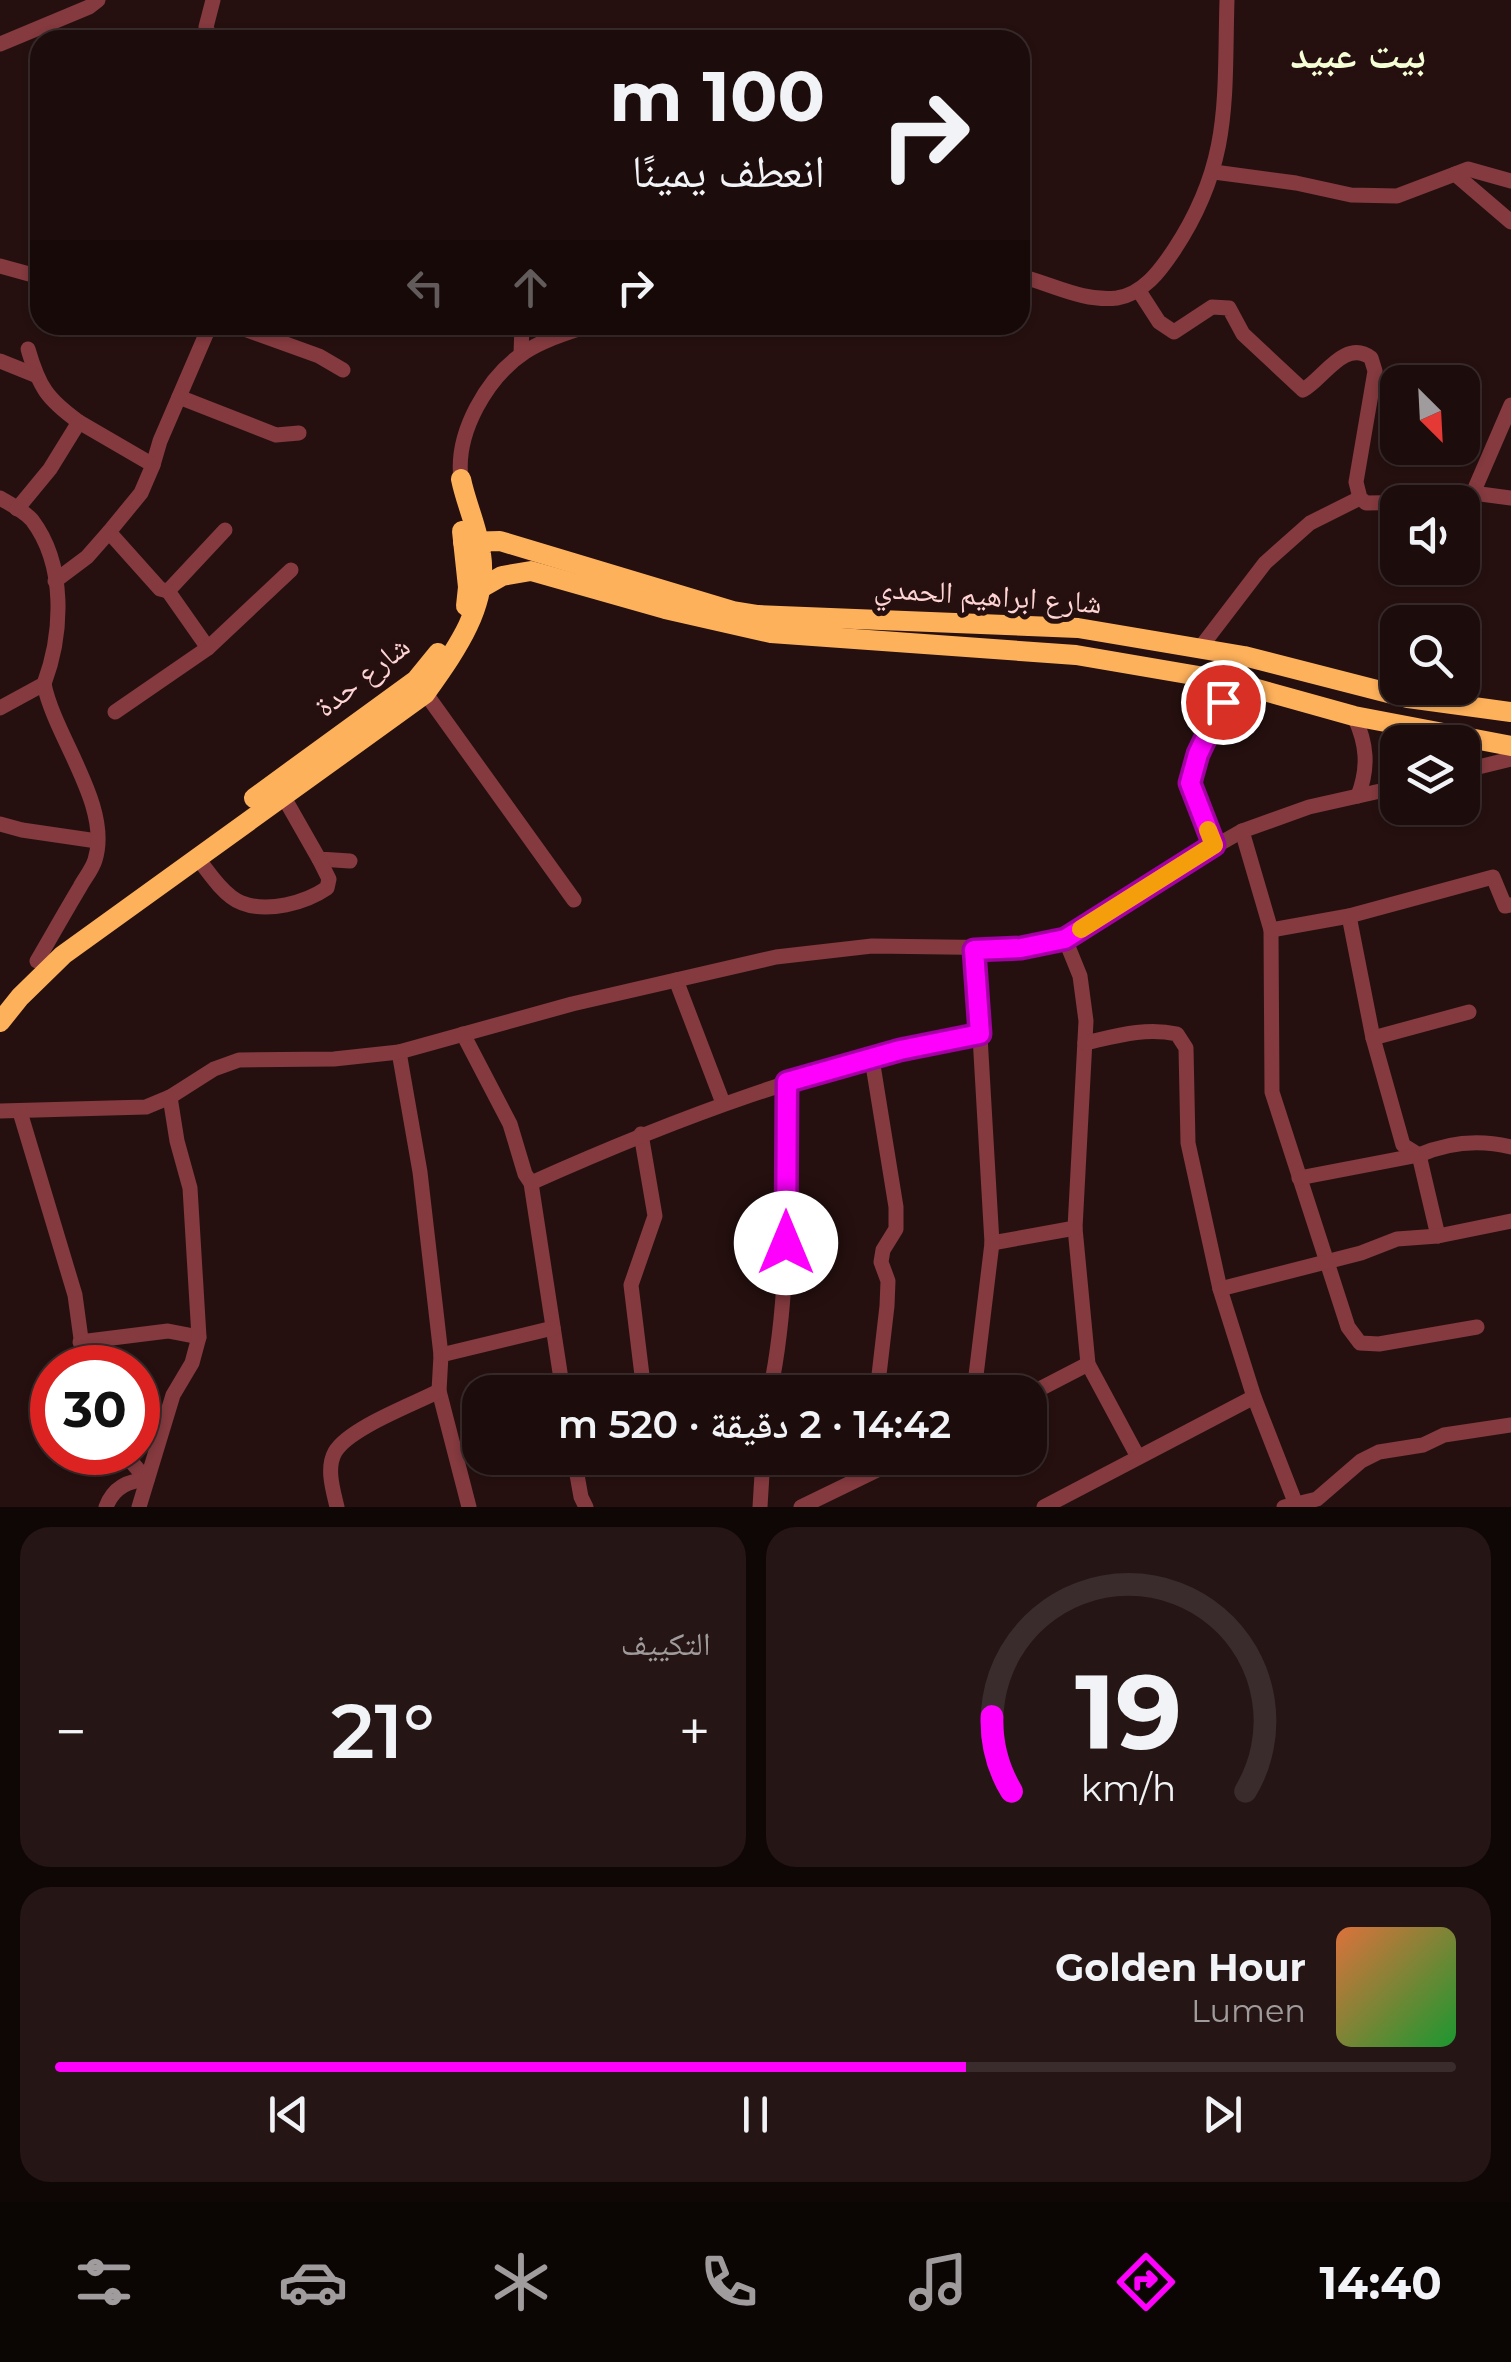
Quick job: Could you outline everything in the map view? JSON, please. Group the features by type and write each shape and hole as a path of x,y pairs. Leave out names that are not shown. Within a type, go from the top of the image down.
{"main road":[{"name":"شارع حدة","path":"194,852 346,728 420,687 465,609 468,594 471,541 461,479"},
{"name":"شارع حدة","path":"4,1007 59,951 194,852 282,794 420,687 462,638 481,588 482,565 459,510 461,479"},
{"path":"468,505 480,524 500,541"},
{"name":"شارع ابراهيم الحمدي","path":"471,541 500,541 668,600 803,638 1076,655 1228,681 1354,716 1511,746"},
{"name":"شارع ابراهيم الحمدي","path":"481,588 502,576 531,571 733,611 1078,628 1287,666 1408,698 1511,712"},
{"path":"803,638 807,615"},
{"path":"1278,695 1287,666"},
{"name":"شارع حدة","path":"4,1007 37,961 59,951"}],"street":[{"path":"35,30 90,8 98,0"},
{"path":"207,30 213,0"},
{"path":"1030,279 1087,297 1117,298 1139,291 1165,264 1187,230 1214,172 1226,110 1227,0"},
{"path":"0,44 30,32"},
{"path":"1214,172 1296,183 1351,196 1397,196 1468,169 1511,181"},
{"path":"1454,174 1511,222"},
{"path":"0,266 30,274"},
{"path":"1139,291 1159,322 1174,332 1212,307 1229,308 1243,334 1302,390 1342,356 1366,353 1375,371 1356,482 1360,498 1380,504"},
{"path":"55,581 87,557 142,493 206,335"},
{"path":"261,335 319,356 342,370"},
{"path":"521,354 522,335"},
{"path":"542,342 548,335"},
{"path":"461,479 460,463 471,418 496,379 521,354 562,335"},
{"path":"28,348 39,385 56,406 153,465"},
{"path":"0,362 35,375"},
{"path":"180,397 276,435 299,433"},
{"path":"1476,485 1511,405"},
{"path":"37,961 95,861 97,841 88,793 49,710 44,684 57,633 53,556 30,517 7,507 50,469 80,422"},
{"path":"1480,494 1511,498"},
{"path":"1200,648 1265,563 1310,524 1360,498"},
{"path":"168,591 225,530"},
{"path":"110,532 160,589 168,591 208,648"},
{"path":"114,712 208,648 291,570"},
{"path":"1214,845 1190,783 1228,681"},
{"path":"0,708 44,684"},
{"path":"420,687 574,900"},
{"path":"1354,716 1366,747 1358,796"},
{"path":"1480,766 1511,759"},
{"path":"0,1111 133,1109 170,1097 214,1069 239,1060 334,1059 400,1052 776,957 872,946 1021,948 1065,939 1242,830 1309,807 1380,791"},
{"path":"194,852 224,890 242,903 297,904 327,888 329,879 282,794"},
{"path":"0,824 97,841"},
{"path":"1242,830 1271,930 1272,1092 1348,1326 1360,1343 1380,1344 1477,1327"},
{"path":"319,859 350,861"},
{"path":"1271,930 1349,916 1493,877 1505,906 1511,905"},
{"path":"1349,916 1374,1038 1403,1145 1418,1155 1438,1236"},
{"path":"1065,939 1080,976 1086,1021 1074,1228 1088,1364 1138,1457"},
{"path":"974,950 992,1243 976,1375"},
{"path":"676,980 723,1103"},
{"path":"1374,1038 1470,1012"},
{"path":"1085,1043 1141,1030 1162,1030 1177,1034 1186,1048 1188,1143 1220,1289 1289,1505 1316,1499 1360,1460 1379,1452 1424,1446 1444,1435 1511,1424"},
{"path":"463,1034 510,1124 531,1183 560,1375"},
{"path":"531,1183 723,1103 872,1059 980,1034"},
{"path":"400,1052 420,1172 441,1355 440,1391 469,1507"},
{"path":"872,1059 896,1207 896,1229 883,1250 881,1262 888,1281 888,1306 878,1375"},
{"path":"773,1375 781,1338 786,1243 787,1082"},
{"path":"139,1507 173,1395 192,1363 200,1337 190,1188 170,1097"},
{"path":"20,1112 75,1295 81,1345"},
{"path":"640,1375 631,1285 655,1216 641,1134"},
{"path":"1299,1178 1418,1155 1437,1147 1486,1140 1511,1147"},
{"path":"1220,1289 1361,1253 1397,1239 1438,1236 1511,1221"},
{"path":"992,1243 1074,1228"},
{"path":"441,1355 552,1328"},
{"path":"80,1342 168,1332 200,1337"},
{"path":"1047,1385 1088,1364"},
{"path":"337,1507 331,1480 334,1454 340,1446 348,1438 440,1391"},
{"path":"1044,1507 1254,1396"},
{"path":"143,1475 147,1480"},
{"path":"577,1475 586,1507"},
{"path":"760,1507 761,1475"},
{"path":"801,1507 866,1475"},
{"path":"106,1507 118,1488 134,1480 147,1480"}],"slow traffic":[{"path":"1081,929 1214,845 1208,830"}],"district":[{"name":"بيت عبيد","path":"1358,53"}],"route":[{"path":"786,1243 787,1082 900,1050 980,1034 974,950 1021,948 1065,939 1214,845 1190,783 1198,754 1223,702"}]}
